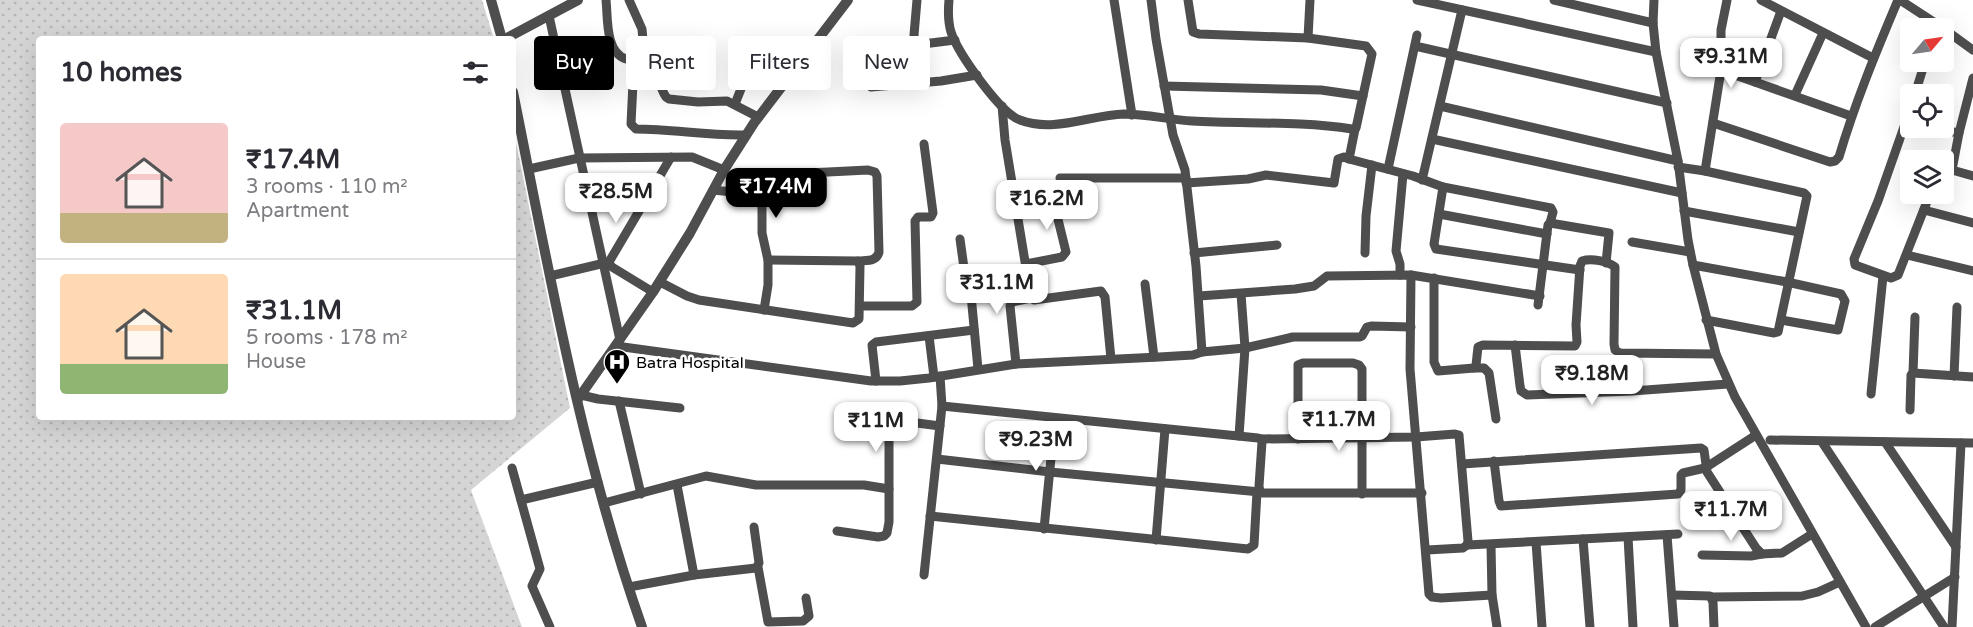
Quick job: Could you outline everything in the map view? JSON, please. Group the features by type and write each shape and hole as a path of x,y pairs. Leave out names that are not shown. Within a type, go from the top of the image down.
{"street":[{"path":"491,0 503,36"},
{"path":"510,36 578,0"},
{"path":"606,0 609,37 616,53 626,59"},
{"path":"629,0 642,29 643,36"},
{"path":"579,397 660,282 724,170 758,117 848,0"},
{"path":"915,36 917,0"},
{"path":"949,0 950,22 958,47 1002,106 1016,119 1027,123 1075,123 1122,114 1170,120 1321,124 1355,129"},
{"path":"1114,0 1132,115"},
{"path":"1151,0 1170,120 1186,181 1199,296 1202,352"},
{"path":"1188,0 1191,26 1193,32 1199,34 1308,38 1346,42 1370,49 1372,54 1349,159"},
{"path":"1308,38 1310,0"},
{"path":"1420,0 1656,52"},
{"path":"1554,0 1653,23"},
{"path":"1654,0 1653,23 1656,52 1678,164 1690,252 1716,354 1728,384 1863,626"},
{"path":"1705,171 1720,70 1721,30 1727,0"},
{"path":"1761,0 1873,58"},
{"path":"1713,123 1830,162 1835,161 1839,157 1851,116 1873,58 1899,0 1926,18"},
{"path":"1422,180 1462,10"},
{"path":"1755,82 1781,11"},
{"path":"549,16 579,158 605,263 618,343"},
{"path":"1795,95 1823,33"},
{"path":"1388,169 1417,35"},
{"path":"1954,37 1973,50"},
{"path":"930,43 955,40"},
{"path":"1415,46 1667,103"},
{"path":"1720,70 1851,116"},
{"path":"930,82 977,75"},
{"path":"1954,150 1973,78"},
{"path":"1164,86 1321,90 1362,96"},
{"path":"633,90 631,124 636,129 678,130 719,136 746,135"},
{"path":"662,90 669,99 698,102 719,100 735,104 758,117"},
{"path":"735,104 741,90"},
{"path":"1002,106 1005,140 1031,298"},
{"path":"1440,106 1804,193 1808,199 1787,282 1778,332 1706,320"},
{"path":"516,107 550,276 598,482 642,627"},
{"path":"1954,132 1959,133"},
{"path":"1903,138 1854,259 1855,265 1883,276 1896,277 1901,271 1926,204"},
{"path":"1432,139 1682,193"},
{"path":"860,306 912,306 917,302 915,221 918,218 931,217 933,213 924,144"},
{"path":"605,263 671,157"},
{"path":"528,168 579,158 692,157 724,170"},
{"path":"1060,178 1186,181 1248,179 1266,175 1331,184 1336,181 1338,159 1344,157 1443,187 1551,208 1553,212 1547,234 1539,300 1411,275 1328,276 1314,285 1295,289 1199,296"},
{"path":"1365,253 1372,165"},
{"path":"1954,171 1973,176"},
{"path":"713,190 761,194 770,192 784,175 788,174 875,172 878,176 879,252 875,260 768,260"},
{"path":"1400,275 1400,264 1396,251 1403,174"},
{"path":"1443,187 1434,244 1436,249 1580,270"},
{"path":"761,194 763,200 762,233 768,260 768,285 764,310"},
{"path":"1016,205 1053,199 1066,252 1062,257 1026,264"},
{"path":"1924,210 1973,223"},
{"path":"1684,211 1799,232"},
{"path":"1439,214 1547,234"},
{"path":"1550,223 1609,233 1606,263"},
{"path":"960,239 971,295 978,369"},
{"path":"1632,242 1690,252"},
{"path":"1194,253 1277,245"},
{"path":"1907,255 1973,271"},
{"path":"1474,368 1478,347 1483,345 1575,346 1580,270 1582,261 1586,260 1611,263 1616,271 1615,350 1620,353 1716,354"},
{"path":"660,282 699,300 853,323 859,319 860,266 858,261"},
{"path":"550,276 605,263 653,292"},
{"path":"1693,265 1841,294 1845,301 1838,330 1781,320"},
{"path":"1411,275 1410,369 1429,594 1440,598 1492,595"},
{"path":"1871,394 1883,276"},
{"path":"1434,278 1435,368 1438,371 1484,368 1489,373 1496,419"},
{"path":"1145,284 1154,357"},
{"path":"1016,364 1010,306 1012,302 1101,291 1105,297 1111,359"},
{"path":"1239,436 1245,348 1241,294"},
{"path":"1954,376 1957,308"},
{"path":"1910,410 1915,317"},
{"path":"618,343 876,381 900,381 1016,364 1193,355 1245,348 1293,337 1360,337 1366,327 1371,326 1411,327"},
{"path":"876,381 873,343 974,330"},
{"path":"924,575 942,406 929,336"},
{"path":"1515,345 1521,391 1527,395 1728,384"},
{"path":"1298,439 1298,365 1303,363 1359,365 1362,369 1362,494"},
{"path":"1913,373 1973,377"},
{"path":"579,397 680,408"},
{"path":"619,401 641,494"},
{"path":"942,406 1262,439 1459,435 1467,545"},
{"path":"1044,529 1055,418"},
{"path":"837,531 884,536 887,533 889,522 889,421 940,426"},
{"path":"1156,540 1165,429"},
{"path":"1494,461 1501,506 1678,494 1681,490 1683,473 1705,468 1756,435"},
{"path":"930,516 1251,548 1254,545 1262,439"},
{"path":"1770,440 1973,443"},
{"path":"1822,442 1944,627"},
{"path":"1885,442 1956,547"},
{"path":"1952,627 1961,443"},
{"path":"1462,464 1701,448 1705,453 1705,468 1762,554"},
{"path":"936,459 1259,492 1422,493"},
{"path":"512,468 540,569 532,586 550,627"},
{"path":"604,503 706,476 756,485 864,485 889,489"},
{"path":"521,500 598,482"},
{"path":"677,485 694,575"},
{"path":"754,527 758,567 768,622 807,619 809,616 806,598"},
{"path":"1667,534 1674,627"},
{"path":"1427,550 1462,548 1467,545 1678,534"},
{"path":"1702,555 1751,556 1782,553 1812,534"},
{"path":"1629,537 1634,627"},
{"path":"1583,539 1590,627"},
{"path":"1536,542 1542,627"},
{"path":"1491,545 1492,595 1497,627"},
{"path":"629,587 694,575 758,567"},
{"path":"1875,627 1955,577"},
{"path":"1672,595 1802,596 1840,582"},
{"path":"1711,597 1714,627"}],"shaded area":[{"path":"0,0 482,0 493,36 36,36 36,420 516,420 516,143 570,408 471,490 522,627 0,627"}],"place":[{"name":"Batra Hospital","path":"617,385"}]}
